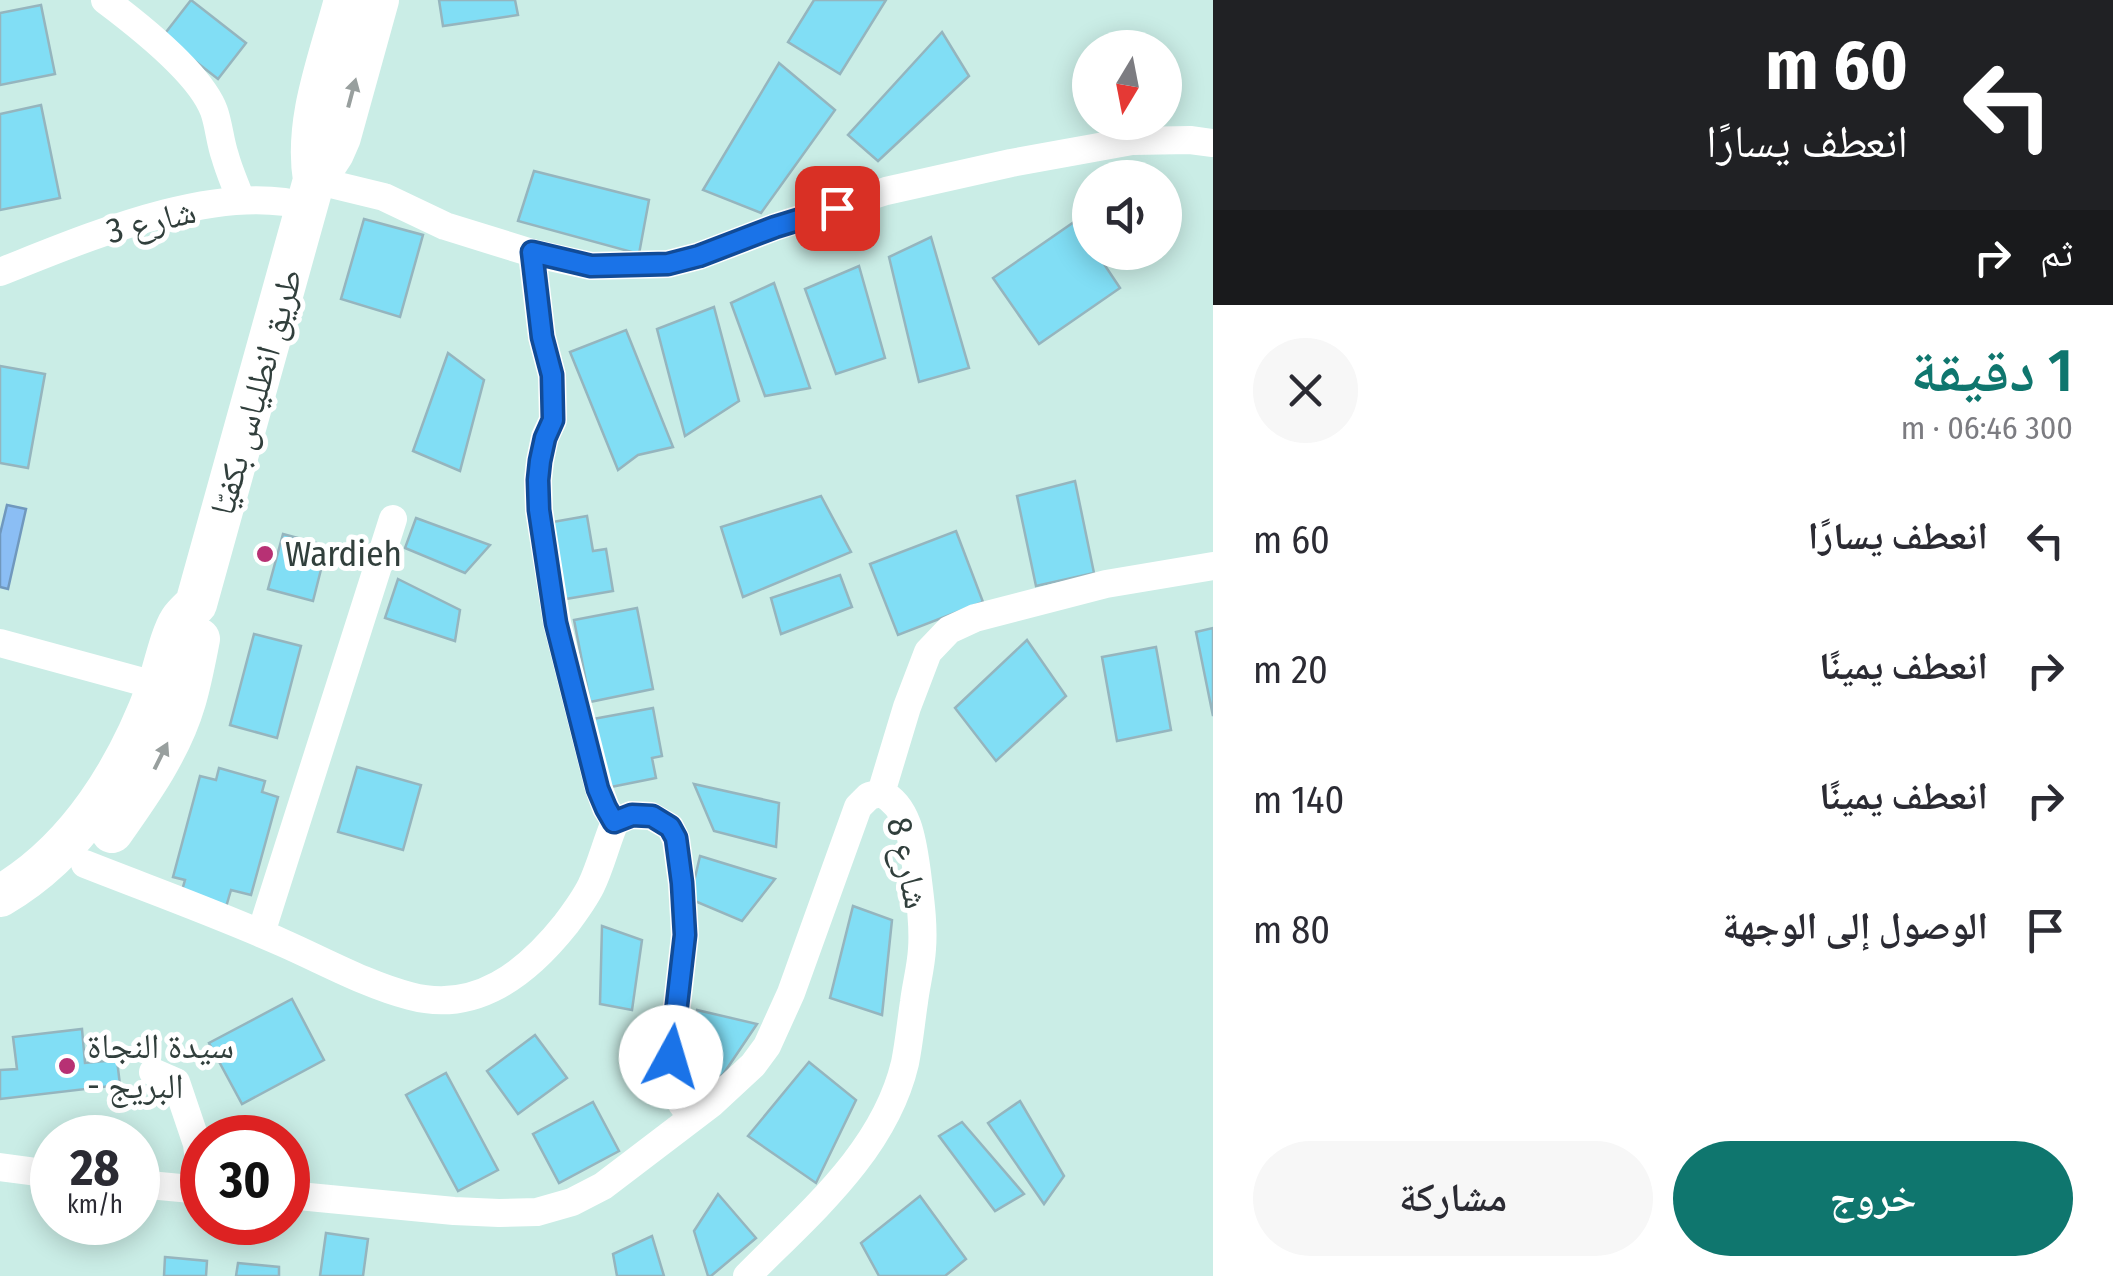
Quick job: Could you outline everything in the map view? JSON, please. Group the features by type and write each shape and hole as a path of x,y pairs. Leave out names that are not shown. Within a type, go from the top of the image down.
{"highway":[{"name":"طريق انطلياس بكفيّا","path":"311,194 313,127 345,0"},
{"name":"طريق انطلياس بكفيّا","path":"0,896 59,851 91,814 135,742 179,622 196,604 311,194 340,137 378,0"},
{"name":"طريق انطلياس بكفيّا","path":"0,924 35,905 84,864 130,808 156,767 184,702 202,630 196,604"}],"street":[{"path":"105,0 175,59 199,87 213,108 225,158 241,200"},
{"name":"شارع 3","path":"0,272 141,220 241,200 289,201 311,194 384,197 445,226 591,266 668,264 886,192 1011,163 1132,141 1213,143"},
{"path":"84,864 261,933 386,988 412,997 452,1001 499,986 523,971 584,900 604,857 614,822 598,789 556,623 548,573 538,480 545,438 553,420 552,375 542,337 532,252"},
{"path":"261,933 393,520"},
{"name":"شارع 8","path":"747,1276 845,1176 893,1098 905,1064 922,948 921,902 906,820 891,798 881,792 928,652 949,630 976,618 1090,588 1213,566"},
{"path":"0,643 158,686"},
{"path":"310,1197 499,1214 537,1212 572,1202 603,1186 731,1087 767,1046 791,993 858,807 869,796 881,792"},
{"path":"614,822 632,815 652,816 670,827 676,838 685,935 671,1057 682,1104 692,1117"},
{"path":"153,1072 176,1082 187,1115"},
{"path":"0,1167 30,1171"}],"water":[{"path":"7,505 26,509 8,589 0,587 0,534"}],"building":[{"path":"191,0 246,43 218,79 163,36"},
{"path":"439,0 515,0 518,15 443,26"},
{"path":"814,0 886,0 840,74 788,42"},
{"path":"41,5 55,74 0,85 0,13"},
{"path":"942,32 969,76 878,161 848,135"},
{"path":"779,63 835,110 761,213 703,190"},
{"path":"41,105 60,198 0,210 0,114"},
{"path":"534,171 649,200 639,254 518,221"},
{"path":"364,219 423,235 400,317 341,299"},
{"path":"1072,223 1072,270 1108,270 1120,288 1039,344 993,278"},
{"path":"931,237 969,368 919,382 889,257"},
{"path":"859,266 885,358 836,374 805,289"},
{"path":"774,283 810,388 765,396 731,303"},
{"path":"714,307 739,401 685,436 657,329"},
{"path":"626,330 673,447 638,455 618,470 570,352"},
{"path":"448,353 484,380 460,471 413,451"},
{"path":"0,366 45,374 28,468 0,463"},
{"path":"1075,481 1094,573 1036,586 1017,496"},
{"path":"821,496 851,552 743,597 721,527"},
{"path":"587,516 593,551 606,549 613,591 560,600 547,523"},
{"path":"416,518 490,545 465,573 405,548"},
{"path":"956,531 983,602 898,635 870,564"},
{"path":"283,534 327,546 313,601 268,589"},
{"path":"840,575 852,607 781,634 771,598"},
{"path":"398,579 460,610 455,641 385,618"},
{"path":"637,608 653,689 590,702 574,620"},
{"path":"1213,628 1213,716 1196,632"},
{"path":"254,634 301,646 277,738 230,725"},
{"path":"1027,640 1066,696 996,761 955,708"},
{"path":"1156,647 1171,730 1117,741 1102,657"},
{"path":"653,708 662,756 652,758 656,778 606,788 593,719"},
{"path":"357,767 421,785 403,850 338,832"},
{"path":"219,768 265,781 262,792 278,797 251,895 231,890 226,907 181,894 185,880 173,877 200,776 216,780"},
{"path":"694,784 779,803 776,847 714,831"},
{"path":"700,856 775,879 742,921 690,899"},
{"path":"853,906 892,920 882,1015 830,998"},
{"path":"602,926 642,940 632,1010 600,1004"},
{"path":"292,999 324,1060 242,1104 209,1043"},
{"path":"697,1010 757,1024 722,1076 686,1064"},
{"name":"سيدة النجاة - البريج","path":"82,1029 85,1063 117,1060 120,1085 0,1099 0,1070 17,1069 13,1037"},
{"path":"535,1035 567,1078 518,1114 487,1071"},
{"path":"809,1062 856,1100 816,1183 748,1136"},
{"path":"446,1073 498,1170 458,1191 406,1095"},
{"path":"1020,1101 1064,1176 1044,1204 988,1123"},
{"path":"593,1102 619,1151 559,1183 533,1134"},
{"path":"962,1122 1024,1194 995,1211 939,1136"},
{"path":"718,1194 756,1238 708,1276 694,1231"},
{"path":"920,1196 966,1259 945,1276 879,1276 861,1243"},
{"path":"326,1233 368,1239 363,1276 320,1276"},
{"path":"652,1236 664,1276 617,1276 613,1254"},
{"path":"165,1257 207,1261 206,1276 164,1276"},
{"path":"238,1263 279,1267 279,1276 236,1276"}],"place":[{"name":"Wardieh","path":"265,554"},
{"name":"سيدة النجاة - البريج","path":"67,1066"}],"route":[{"path":"671,1057 685,935 676,838 666,823 652,816 632,815 614,822 608,813 598,789 556,623 538,480 545,438 553,420 552,375 542,337 532,252 591,266 668,264 837,208"}]}
